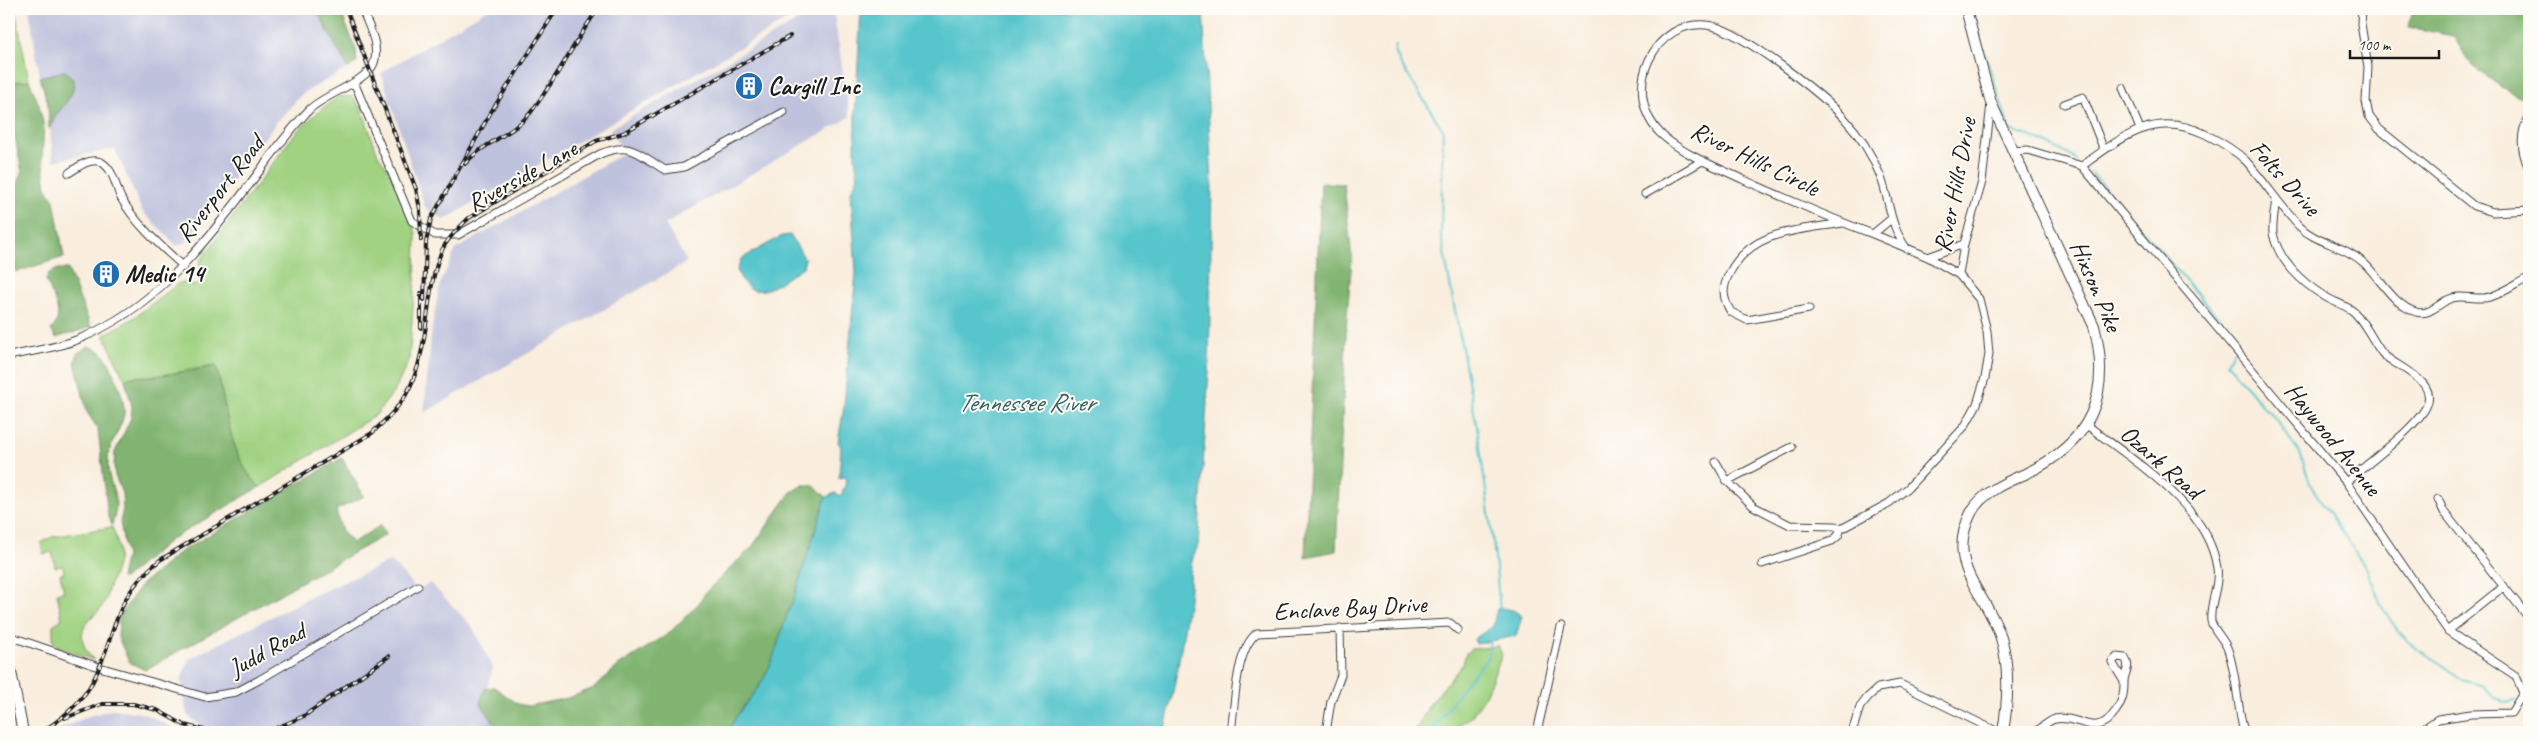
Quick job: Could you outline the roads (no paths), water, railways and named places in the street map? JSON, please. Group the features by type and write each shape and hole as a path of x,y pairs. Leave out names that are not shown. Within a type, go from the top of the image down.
{"main road":[{"name":"Hixson Pike","path":"1966,9 1991,104 2094,326 2101,359 2100,387 2094,411 2087,425 2061,452 2046,464 2011,480 1983,497 1971,512 1963,534 1961,546 1963,561 1970,580 1995,623 2004,654 2007,688 2004,732"},
{"path":"9,662 22,732"}],"street":[{"name":"Riverport Road","path":"9,356 78,339 97,330 126,315 184,267 205,243 290,131 312,107 354,82 370,70 376,53 362,9"},
{"path":"2362,9 2360,24 2368,67 2366,101 2369,116 2378,129 2474,206 2493,212 2529,210"},
{"name":"River Hills Circle","path":"1907,248 1896,234 1880,176 1871,156 1844,118 1823,99 1744,40 1732,33 1711,26 1700,25 1681,30 1665,39 1656,48 1645,66 1640,89 1652,124 1663,136 1702,161 1842,223 1907,248 1959,274"},
{"name":"Riverside Lane","path":"354,82 412,220 435,234 458,235 600,154 615,148 630,148 665,170 684,167 784,112"},
{"path":"2123,88 2140,129"},
{"path":"2064,104 2083,97 2104,150"},
{"name":"River Hills Drive","path":"1762,564 1832,541 1838,536 1840,528 1889,503 1908,488 1965,426 1977,404 1987,370 1989,354 1988,332 1979,299 1959,274 1964,244 1982,182 1991,104"},
{"path":"2529,118 2523,127 2523,155 2529,168"},
{"name":"Folts Drive","path":"2082,166 2104,150 2140,129 2156,124 2171,123 2184,125 2214,138 2244,159 2299,226 2311,236 2350,251 2365,264 2400,303 2417,313 2431,311 2458,296 2486,298 2526,279 2529,280"},
{"path":"2012,151 2028,150 2082,166"},
{"path":"69,173 88,161 99,161 109,168 121,197 139,225 184,267"},
{"path":"1645,194 1702,161"},
{"name":"Haywood Avenue","path":"2082,166 2346,482 2448,631 2516,676 2523,693 2511,713 2470,714 2438,719 2419,732"},
{"path":"2276,198 2273,231 2279,251 2293,270 2310,288 2352,310 2363,322 2383,354 2422,383 2428,394 2427,406 2405,432 2346,482"},
{"path":"1873,234 1891,220"},
{"path":"1809,309 1748,320 1731,312 1723,296 1724,286 1735,263 1746,250 1759,240 1842,223"},
{"path":"1928,258 1964,244"},
{"name":"Ozark Road","path":"2087,425 2170,490 2188,509 2205,534 2215,554 2218,570 2211,623 2228,649 2244,732"},
{"path":"1727,481 1792,448"},
{"path":"1716,462 1727,481 1753,506 1790,525 1836,526 1840,528"},
{"path":"2438,499 2444,512 2529,618"},
{"name":"Judd Road","path":"9,636 167,687 204,697 223,695 236,692 259,680 418,586"},
{"path":"2448,631 2504,586"},
{"name":"Enclave Bay Drive","path":"1231,732 1241,660 1251,638 1258,633 1450,623 1458,630"},
{"path":"1538,732 1561,627"},
{"path":"1326,732 1331,701 1341,675 1340,628"},
{"path":"2036,732 2055,719 2072,720 2092,726 2100,725 2109,720 2122,702 2123,680"},
{"path":"1852,732 1860,707 1868,697 1878,688 1900,684 1998,732"}],"water":[{"name":"Tennessee River","path":"861,9 1203,9 1212,182 1209,370 1198,546 1192,560 1184,632 1164,732 728,732 736,717 762,682 770,665 794,598 826,497 835,493 841,496 847,480 845,477 839,478 841,447 838,442 844,406 856,273 851,191 858,177 855,158 855,116"},
{"path":"790,235 805,259 803,267 767,289 758,291 750,289 743,282 737,270 741,259 782,236"},
{"path":"1497,609 1513,610 1522,616 1516,636 1476,644 1474,639 1493,626"}],"waterway":[{"path":"1971,11 2010,130 2045,142 2077,161"},
{"path":"1396,45 1395,51 1400,63 1443,130 1441,236 1478,433 1495,557 1500,611"},
{"path":"2091,172 2238,340 2235,346"},
{"path":"2233,351 2227,363 2264,408 2271,413 2300,453 2311,486 2367,569 2382,607 2398,631 2415,648 2436,660 2461,680 2483,686 2495,699 2505,702 2517,700"},
{"path":"1431,732 1467,682 1488,658 1490,640"},
{"path":"2522,699 2529,698"}],"railway":[{"path":"346,9 416,189 420,210 421,240"},
{"path":"424,300 426,242 431,219 491,112 557,9"},
{"path":"465,164 480,150 524,120 531,112 598,9"},
{"path":"41,732 70,710 88,689 101,663 124,603 132,588 144,574 160,560 372,433 396,409 410,388 418,364 433,281 442,250 451,237 469,218 596,141 623,133 790,36"},
{"path":"421,293 421,328"},
{"path":"267,732 304,716 389,656"},
{"path":"65,718 102,704 133,704 157,710 184,725 212,732"}],"place":[{"name":"Cargill Inc","path":"749,86"},
{"name":"Medic 14","path":"106,274"}]}
